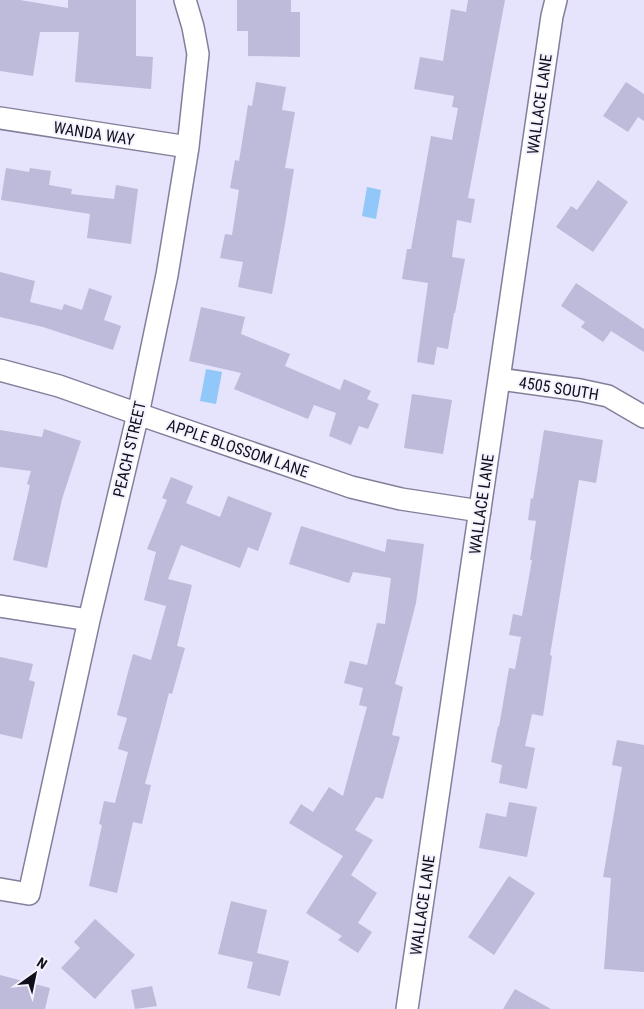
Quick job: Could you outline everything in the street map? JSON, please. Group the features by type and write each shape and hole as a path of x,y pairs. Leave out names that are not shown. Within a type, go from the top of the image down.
{"street":[{"name":"PEACH STREET","path":"0,889 29,894 89,620 138,414 167,275 188,147 198,54 185,0"},
{"name":"WALLACE LANE","path":"406,1009 550,26 556,0"},
{"name":"WANDA WAY","path":"0,118 188,147"},
{"name":"APPLE BLOSSOM LANE","path":"0,370 59,386 351,487 401,500 480,511"},
{"name":"4505 SOUTH","path":"499,379 580,390 608,396 644,417"},
{"path":"0,606 89,620"}],"water":[{"path":"367,187 381,190 376,219 362,216"},
{"path":"206,369 222,372 216,404 200,401"}],"building":[{"path":"0,0 20,0 68,8 68,0 136,0 136,56 153,57 151,89 75,82 79,32 40,32 33,76 0,71"},
{"path":"237,0 291,0 291,12 300,12 300,57 248,56 248,31 237,31"},
{"path":"468,0 505,0 468,198 475,199 471,223 457,220 452,257 465,259 448,349 437,347 434,365 417,362 428,283 402,279 407,249 411,249 431,136 452,140 458,108 452,107 454,96 414,89 420,57 443,61 451,9 466,12"},
{"path":"256,82 286,87 282,110 295,112 285,168 294,169 272,294 238,287 243,262 220,258 225,234 232,235 239,190 230,188 235,160 239,161 248,105 252,106"},
{"path":"626,82 644,94 644,121 638,117 628,132 603,116"},
{"path":"6,168 29,172 30,168 51,171 49,185 72,189 71,194 114,199 116,185 138,189 131,244 87,238 90,214 1,200"},
{"path":"598,180 628,202 593,252 556,227 571,206 577,210"},
{"path":"0,272 35,281 30,302 62,310 64,304 82,310 89,288 112,296 104,320 121,326 113,350 43,327 0,317"},
{"path":"576,283 644,329 644,352 611,331 603,342 581,327 585,322 561,306"},
{"path":"201,307 245,317 241,334 290,354 285,366 340,390 344,379 371,391 367,399 379,404 368,429 359,426 351,445 329,436 336,413 314,405 308,419 234,389 241,373 189,361"},
{"path":"412,394 452,400 443,454 404,448"},
{"path":"44,429 81,441 62,499 47,568 13,560 30,485 27,484 31,471 0,467 0,430 42,437"},
{"path":"544,430 603,440 596,483 579,480 550,655 552,656 543,716 532,714 525,746 535,748 527,789 499,783 502,765 491,762 509,668 515,669 521,637 509,635 513,614 522,616 532,560 530,560 536,521 528,520"},
{"path":"171,477 193,486 186,503 220,517 228,496 272,513 258,551 248,547 240,568 181,545 168,579 192,585 177,646 185,648 172,694 169,693 145,784 151,785 142,824 133,822 117,893 89,886 102,825 99,824 104,801 115,803 128,752 118,749 127,718 117,715 133,654 151,660 166,606 144,600 156,552 147,549 167,500 162,498"},
{"path":"301,526 385,552 387,539 424,544 416,603 395,684 403,687 392,735 400,737 383,799 376,797 355,830 373,840 351,875 377,893 358,923 372,932 358,953 338,940 342,936 306,913 343,856 289,823 301,804 313,812 329,787 343,796 367,707 359,705 363,688 344,683 350,661 367,665 377,623 385,624 391,578 353,572 349,583 289,564"},
{"path":"0,657 33,664 29,680 35,682 22,739 0,734"},
{"path":"617,740 644,745 644,972 604,969 611,878 603,877 622,767 612,765"},
{"path":"509,802 537,807 527,857 479,848 486,813 506,817"},
{"path":"509,876 535,893 494,955 468,937"},
{"path":"231,901 267,910 257,953 289,961 280,996 247,988 253,962 218,954"},
{"path":"95,919 135,955 95,999 61,968 80,948 74,942"},
{"path":"0,975 50,988 45,1009 0,1009"},
{"path":"152,986 157,1006 135,1009 131,990"},
{"path":"515,989 551,1009 503,1009"}]}
